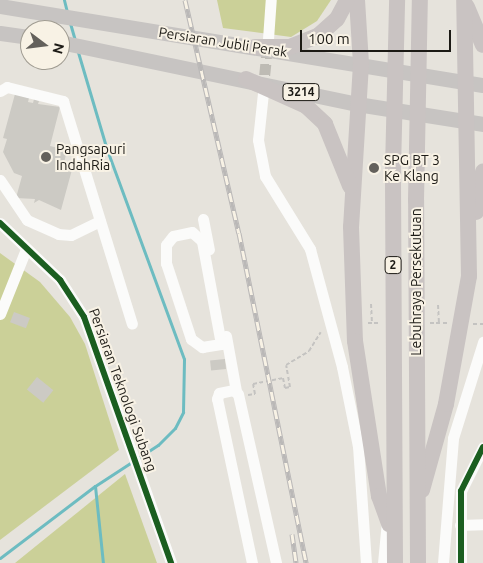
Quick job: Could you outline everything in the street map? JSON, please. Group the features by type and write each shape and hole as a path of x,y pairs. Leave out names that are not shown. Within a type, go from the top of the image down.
{"highway":[{"path":"261,43 290,48 319,35 337,19 347,0"},
{"path":"357,0 361,64 352,190 355,341 379,496 390,525"},
{"name":"Lebuhraya Persekutuan","path":"395,563 390,525 397,0"},
{"name":"Lebuhraya Persekutuan","path":"418,563 416,520 420,0"},
{"path":"464,0 483,46"},
{"path":"464,0 464,121 469,276"},
{"path":"246,79 306,106 325,124 352,190"},
{"path":"416,520 446,404 469,276 477,193 483,172"}],"main road":[{"name":"Persiaran Jubli Perak","path":"0,6 215,40 261,43 382,68 483,85"},
{"path":"0,33 20,36"},
{"name":"3214","path":"70,44 246,79 357,104 483,124"}],"street":[{"path":"261,43 271,0"},
{"path":"0,91 7,87 63,101 132,324"},
{"path":"263,93 258,140 266,176 314,257 342,367 358,446 366,563"},
{"path":"0,180 27,220 58,234 71,235 100,221"},
{"path":"203,219 224,343"},
{"name":"Persiaran Teknologi Subang","path":"0,223 74,297 142,476 171,563"},
{"path":"224,343 202,347 191,339 166,263 166,245 173,236 192,232 202,241 224,343 241,389 276,563"},
{"path":"0,314 26,249"},
{"path":"443,563 453,438 483,342"},
{"path":"241,389 219,393 217,399 252,563"},
{"path":"446,404 453,438"},
{"path":"461,563 461,491 483,447"},
{"path":"460,525 483,524"},
{"path":"382,563 390,525"}],"path":[{"path":"371,304 372,323"},
{"path":"438,305 439,323"},
{"path":"241,389 248,395 255,394 253,384 283,378 285,388 290,387 286,365 309,351 318,339 322,323"}],"green space":[{"path":"217,0 331,0 317,21 291,37 223,28"},
{"path":"0,253 40,282 70,317 85,344 119,450 0,540"},
{"path":"125,474 157,563 15,563"}],"building":[{"name":"Pangsapuri IndahRia","path":"15,94 29,98 28,102 33,103 34,99 39,101 38,104 60,107 50,146 67,150 64,163 73,166 61,210 39,200 34,203 35,199 16,198 22,176 14,173 3,152 7,139 3,138"},
{"path":"14,312 30,318 26,328 10,322"},
{"path":"225,359 226,369 211,371 210,361"},
{"path":"37,377 53,390 43,403 27,389"}],"waterway":[{"path":"64,0 67,12"},
{"path":"70,23 75,41"},
{"path":"0,558 95,486 158,445 175,428 183,412 184,359 107,150 78,52"},
{"path":"95,486 103,563"}],"tunnel":[{"path":"263,91 268,43"}],"railway":[{"path":"185,0 239,233 306,563"},
{"path":"292,534 296,563"}],"cycle path":[{"path":"0,223 60,280 84,317 171,563"},
{"path":"461,563 461,491 483,447"}],"place":[{"name":"Pangsapuri IndahRia","path":"46,157"},
{"name":"SPG BT 3 Ke Klang","path":"374,168"}]}
